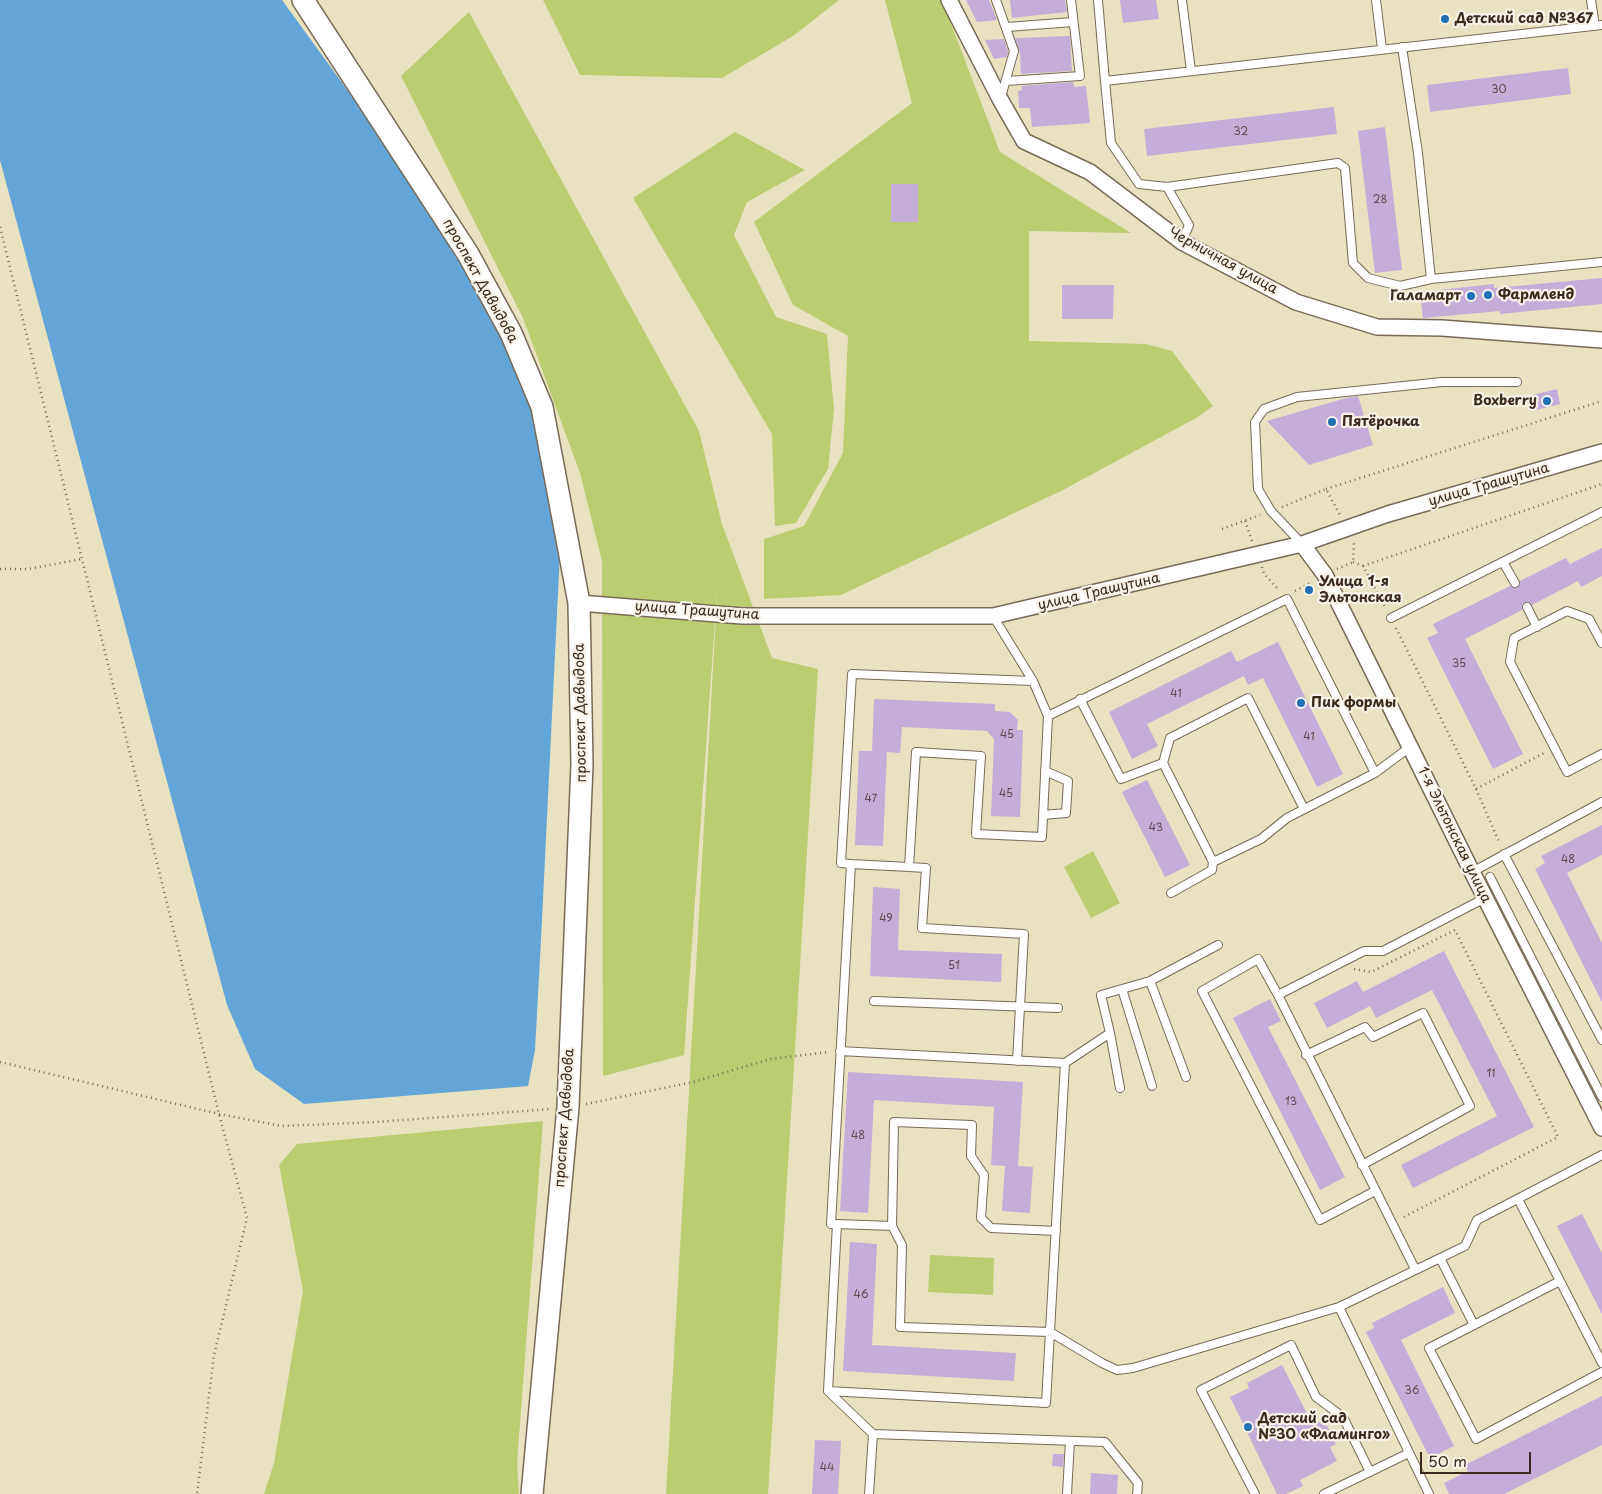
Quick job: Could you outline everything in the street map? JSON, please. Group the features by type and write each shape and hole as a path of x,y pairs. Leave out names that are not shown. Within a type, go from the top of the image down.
{"street":[{"name":"проспект Давыдова","path":"303,0 468,254 511,333 542,406 579,603 582,764 568,1107 532,1494"},
{"name":"Черничная улица","path":"949,0 1024,141 1090,172 1182,242 1296,302 1378,327 1442,328 1602,340"},
{"name":"улица Трашутина","path":"579,603 742,616 993,616 1302,544 1388,514 1602,452"},
{"name":"1-я Эльтонская улица","path":"1302,544 1325,575 1485,898 1602,1128"}],"lane":[{"path":"996,0 1007,27 1014,52 1007,81 1000,99"},
{"path":"1007,81 1080,76 1071,0"},
{"path":"1098,0 1111,142 1139,184 1167,187 1338,163 1345,168 1353,264 1368,278 1400,286 1431,279 1602,262"},
{"path":"1182,0 1191,71"},
{"path":"1376,0 1382,49"},
{"path":"1105,81 1598,25 1591,0"},
{"path":"1007,27 1074,22"},
{"path":"1402,47 1418,153 1431,279"},
{"path":"1167,187 1189,225 1182,242"},
{"path":"1302,544 1272,511 1258,489 1255,422 1264,409 1306,396 1442,382 1517,382"},
{"path":"1391,618 1602,512"},
{"path":"1503,562 1515,584"},
{"path":"1048,716 1287,599 1375,773"},
{"path":"1527,607 1537,626"},
{"path":"1602,644 1589,619 1567,611 1514,638 1510,662 1567,772 1602,754"},
{"path":"909,867 916,752 981,756 976,834 1042,837 1048,716 1033,681 993,616"},
{"path":"1017,1061 1024,934 922,928 926,868 841,863 852,674 1033,681"},
{"path":"1171,893 1212,870 1214,862 1163,763 1170,738 1248,698 1304,809"},
{"path":"1080,699 1121,779 1163,763"},
{"path":"1214,862 1261,839 1287,818 1375,773 1410,747"},
{"path":"1043,815 1066,813 1068,781 1045,771"},
{"path":"1472,872 1602,802"},
{"path":"1504,854 1602,1040"},
{"path":"851,864 831,1224 892,1226"},
{"path":"1490,877 1602,1097"},
{"path":"1278,995 1364,951 1383,951 1485,898"},
{"path":"1120,1088 1101,995 1150,981 1218,945"},
{"path":"1375,1191 1320,1220 1202,991 1258,959 1278,995 1306,1055 1415,1269"},
{"path":"1150,981 1186,1077"},
{"path":"1122,989 1152,1086"},
{"path":"874,1001 1058,1008"},
{"path":"1306,1055 1366,1027 1373,1037 1423,1014 1470,1106 1362,1165"},
{"path":"840,1051 1065,1064 1110,1033"},
{"path":"828,1391 1046,1403 1065,1064"},
{"path":"1056,1231 991,1228 982,1218 984,1175 971,1156 972,1125 894,1122 892,1226 902,1245 900,1327 1050,1332 1117,1370 1133,1368 1339,1307 1465,1246 1477,1220 1602,1155"},
{"path":"1518,1199 1602,1363"},
{"path":"837,1224 828,1391 873,1434 1105,1442 1138,1483 1137,1494"},
{"path":"1440,1258 1474,1324"},
{"path":"1560,1281 1429,1348 1476,1439 1602,1372"},
{"path":"1339,1307 1429,1494"},
{"path":"1255,1494 1201,1390 1291,1345 1316,1397 1343,1417 1370,1472"},
{"path":"869,1494 873,1434"},
{"path":"1067,1494 1070,1441"},
{"path":"1324,1494 1409,1453"}],"path":[{"path":"0,227 219,1114 248,1218 214,1355 197,1494"},
{"path":"1326,489 1602,401"},
{"path":"1363,566 1602,484"},
{"path":"0,569 28,568 82,559"},
{"path":"1353,562 1363,566 1391,618 1476,788 1504,854"},
{"path":"1476,788 1554,747"},
{"path":"0,1062 219,1114 282,1126 376,1122 568,1107 693,1082 771,1059 840,1051"}],"green space":[{"path":"543,0 839,0 793,36 722,78 580,75"},
{"path":"885,0 942,0 1000,152 1131,233 1029,231 1029,341 1146,344 1172,351 1213,406 1196,418 1063,490 841,595 764,599 764,539 804,526 843,453 848,336 793,305 754,222 912,103"},
{"path":"469,12 699,431 722,524 772,658 818,669 768,1494 666,1494 718,580 684,1055 603,1076 602,561 580,473 523,318 401,76"},
{"path":"735,132 805,170 747,202 734,235 776,317 827,334 834,409 828,469 796,523 775,526 772,434 633,198"},
{"path":"1093,851 1120,903 1091,918 1064,867"},
{"path":"543,1121 517,1463 519,1494 264,1494 274,1463 303,1291 279,1165 297,1144"},
{"path":"930,1255 994,1258 993,1295 928,1292"}],"water":[{"path":"0,0 282,0 377,131 495,319 532,411 560,552 535,1050 528,1086 304,1104 255,1069 227,1005 0,160"}],"building":[{"path":"966,0 989,0 997,20 977,22"},
{"path":"1010,0 1065,0 1067,12 1012,18"},
{"path":"1120,0 1156,0 1159,19 1123,23"},
{"path":"1070,36 1072,71 1021,74 1020,54 1015,38"},
{"path":"1004,39 1008,51 1007,57 994,59 985,40"},
{"path":"1568,68 1571,94 1430,112 1427,85"},
{"path":"1073,82 1074,87 1086,86 1090,123 1032,127 1030,108 1019,108 1018,91 1022,90 1021,86"},
{"path":"1334,107 1337,134 1147,156 1144,129"},
{"path":"1385,127 1402,270 1375,273 1358,131"},
{"path":"891,184 918,184 918,222 891,222"},
{"path":"1602,278 1602,304 1500,314 1500,311 1423,318 1420,292 1494,284 1494,288"},
{"path":"1062,285 1114,285 1113,319 1062,319"},
{"path":"1557,389 1560,404 1532,411 1528,396"},
{"path":"1358,396 1373,445 1309,465 1267,421 1346,398"},
{"path":"1602,548 1602,576 1581,587 1578,581 1532,605 1525,602 1522,604 1522,610 1465,639 1523,754 1493,769 1427,638 1438,633 1433,624 1510,586 1517,588 1520,581 1566,558 1570,564"},
{"path":"1278,642 1343,774 1317,787 1263,678 1248,685 1244,676 1147,724 1158,746 1132,759 1109,712 1231,651 1237,662"},
{"path":"874,699 995,704 995,711 1010,712 1018,720 1017,730 1023,730 1020,817 991,816 994,739 987,731 902,727 900,753 887,752 883,846 855,845 859,751 872,751"},
{"path":"1147,780 1190,865 1165,877 1122,792"},
{"path":"1602,825 1602,855 1567,873 1602,943 1602,1002 1535,869 1545,863 1541,856"},
{"path":"873,887 900,889 898,950 1002,954 1001,982 870,976"},
{"path":"1444,951 1534,1127 1413,1188 1401,1165 1497,1116 1432,990 1376,1018 1370,1006 1327,1028 1314,1003 1357,981 1363,992"},
{"path":"1270,999 1281,1021 1268,1027 1345,1177 1320,1190 1233,1018"},
{"path":"848,1072 1023,1082 1018,1166 1033,1167 1030,1213 1002,1211 1005,1166 991,1165 994,1107 874,1100 868,1213 840,1211"},
{"path":"1582,1214 1602,1253 1602,1314 1557,1226"},
{"path":"850,1242 877,1244 872,1345 1016,1353 1014,1381 843,1371"},
{"path":"1443,1287 1455,1313 1401,1340 1454,1446 1430,1458 1366,1332 1374,1328 1372,1323"},
{"path":"1282,1365 1313,1425 1324,1420 1336,1444 1330,1447 1337,1461 1300,1480 1303,1486 1286,1494 1277,1494 1230,1397 1249,1388 1247,1383"},
{"path":"1602,1396 1602,1445 1504,1494 1449,1494 1444,1483 1468,1471 1465,1465"},
{"path":"815,1440 841,1441 838,1494 812,1494"},
{"path":"1053,1454 1064,1454 1063,1467 1052,1466"},
{"path":"1091,1473 1118,1475 1117,1494 1090,1494"}],"place":[{"name":"Детский сад №367","path":"1445,19"},
{"name":"Фармленд","path":"1488,295"},
{"name":"Галамарт","path":"1471,296"},
{"name":"Boxberry","path":"1547,401"},
{"name":"Пятёрочка","path":"1332,422"},
{"name":"Улица 1-я Эльтонская","path":"1309,590"},
{"name":"Пик формы","path":"1301,703"},
{"name":"Детский сад №30 «Фламинго»","path":"1248,1427"}]}
